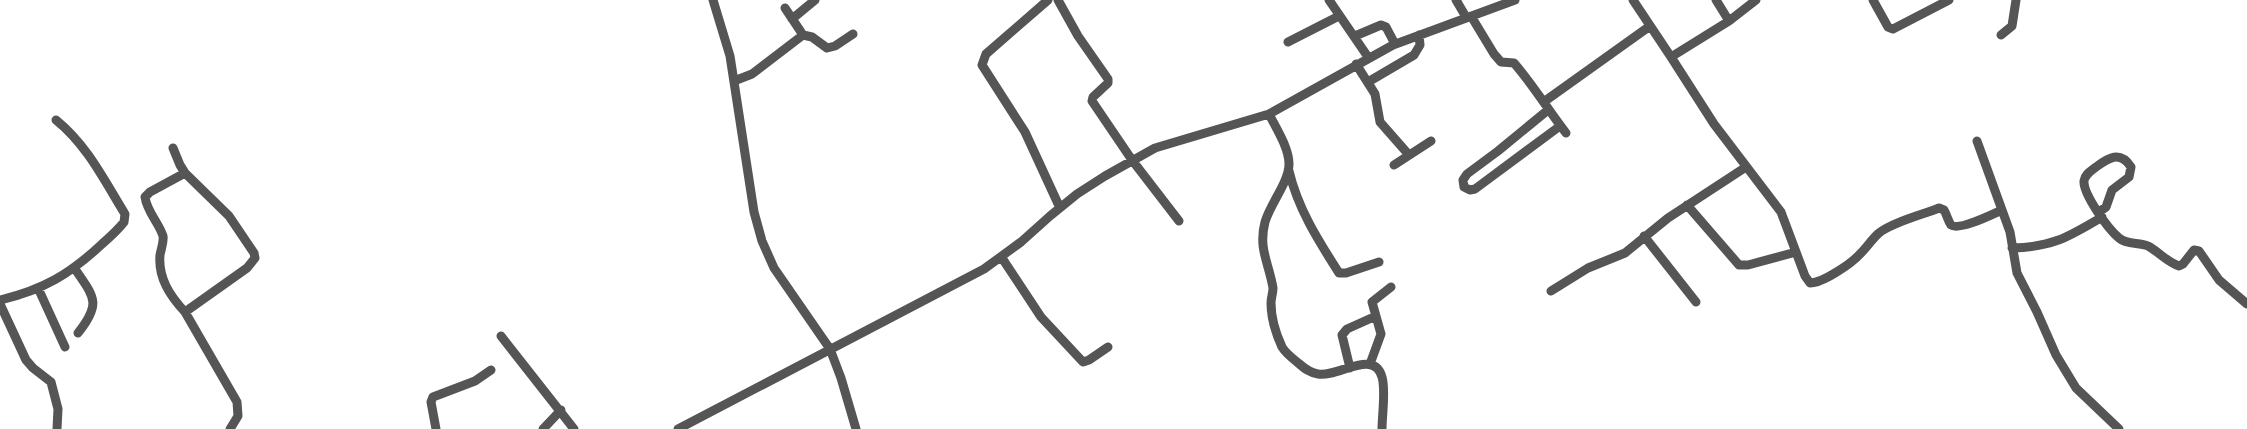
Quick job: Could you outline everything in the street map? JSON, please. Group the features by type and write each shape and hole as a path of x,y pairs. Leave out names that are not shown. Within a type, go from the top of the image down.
{"street":[{"path":"713,0 730,56 754,212 762,241 774,268 830,349 841,378 856,429"},
{"path":"792,19 815,0"},
{"path":"1058,0 1078,36 1108,79 1108,83 1093,97 1092,101 1132,160 1179,221"},
{"path":"1329,0 1368,57"},
{"path":"1456,0 1494,54 1501,62 1514,64 1546,106 1563,130 1475,189 1470,190 1464,186 1463,180 1467,174 1498,151 1546,106 1650,26"},
{"path":"678,429 984,269 1002,258 1060,208 1105,176 1155,148 1181,138 1269,114 1368,57 1395,44 1514,0"},
{"path":"1632,0 1714,124 1781,212 1805,276 1809,282 1814,283 1847,265 1880,232 1939,208 1944,210 1951,224 1955,227 1966,225 2002,210"},
{"path":"1716,0 1729,21"},
{"path":"1671,57 1729,21 1756,0"},
{"path":"1873,0 1888,27 1893,29 1949,0"},
{"path":"2001,35 2012,26 2016,0"},
{"path":"1043,2 986,54 982,64 1025,132 1060,208"},
{"path":"785,8 804,35 812,37 824,48 835,46 853,34"},
{"path":"1288,42 1339,16"},
{"path":"1355,36 1381,25 1386,27 1395,44"},
{"path":"734,80 752,74 804,35"},
{"path":"1368,82 1414,55 1420,45 1419,35"},
{"path":"1356,64 1368,82 1376,100 1377,113 1380,122 1409,156"},
{"path":"1269,114 1286,150 1289,160 1289,171 1293,190 1311,229 1339,273 1346,273 1379,262"},
{"path":"0,300 48,285 75,269 121,226 126,217 79,141 56,120"},
{"path":"1394,165 1431,141"},
{"path":"1977,141 2007,220 2017,273 2065,372 2076,388 2119,429"},
{"path":"173,148 185,173 229,216 247,241 255,258 247,268 186,312"},
{"path":"2012,248 2046,246 2062,240 2100,214 2106,206 2112,190 2129,177 2131,167 2124,159 2118,156 2109,157 2085,176 2086,191 2100,214 2119,238 2124,241 2146,245 2173,264 2179,266 2183,264 2194,250 2199,251 2218,280 2247,304"},
{"path":"1551,291 1588,268 1620,256 1644,236 1687,205 1746,167"},
{"path":"1289,171 1272,203 1262,236 1262,250 1273,287 1271,303 1277,334 1283,349 1306,370 1318,375 1370,364 1378,368 1383,378 1382,429"},
{"path":"185,173 150,192 145,197 148,209 162,236 161,270 164,282 174,301 186,312 237,402 238,416 230,429"},
{"path":"1687,205 1739,265 1748,265 1796,252"},
{"path":"1644,236 1696,302"},
{"path":"1002,258 1041,318 1083,362 1090,360 1108,347"},
{"path":"75,269 91,292 93,305 90,318 78,333"},
{"path":"1370,364 1381,334 1372,304 1374,299 1391,287"},
{"path":"38,288 65,347"},
{"path":"0,304 26,360 33,368 51,382 58,409 57,429"},
{"path":"1350,368 1342,335 1347,329 1376,316"},
{"path":"501,336 561,410 574,429"},
{"path":"436,429 431,402 433,397 474,381 491,370"},
{"path":"543,429 561,410"}]}
